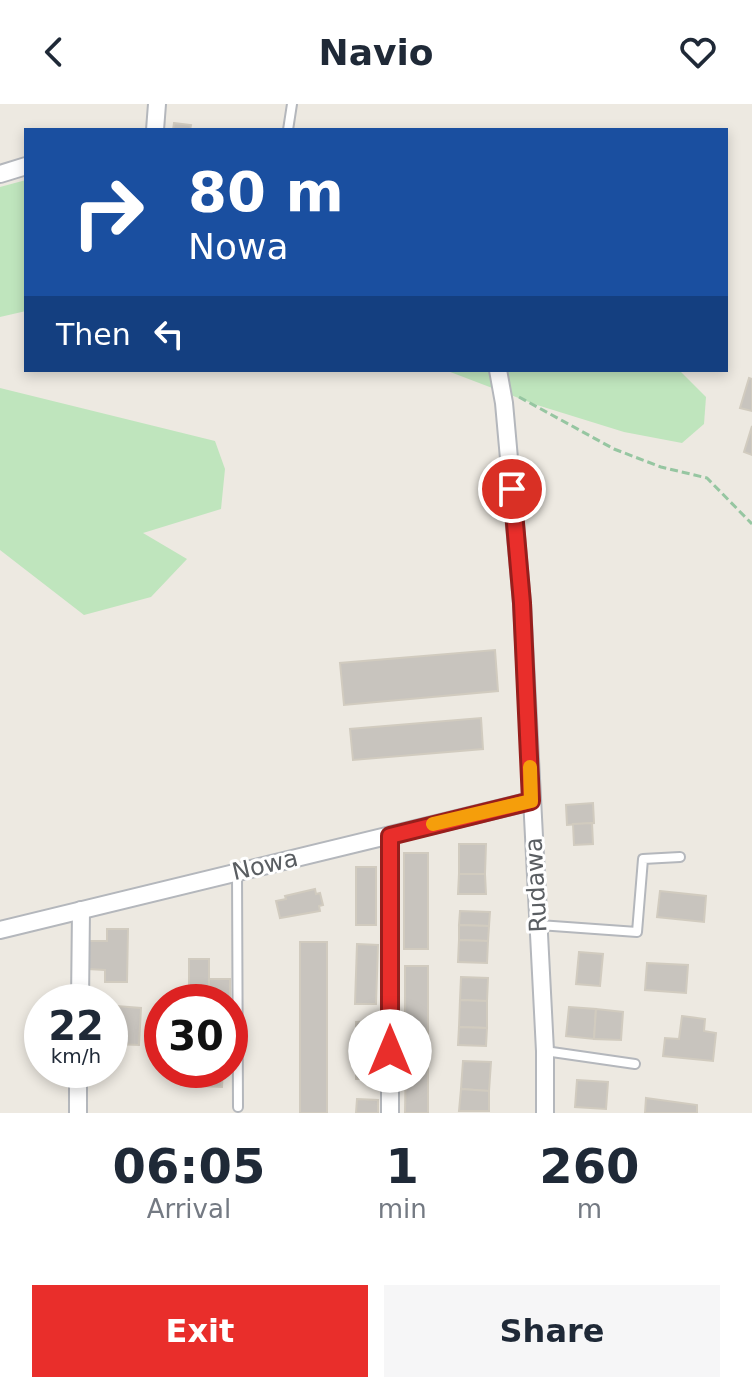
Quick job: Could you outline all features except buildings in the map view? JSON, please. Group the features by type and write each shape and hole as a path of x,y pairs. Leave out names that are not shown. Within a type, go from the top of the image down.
{"street":[{"path":"155,128 157,104"},
{"path":"0,174 24,167"},
{"name":"Rudawa","path":"498,372 522,603 545,1051 545,1113"},
{"name":"Nowa","path":"0,930 531,801"},
{"path":"390,836 390,1113"},
{"path":"80,984 81,910"},
{"path":"78,1088 78,1113"}],"lane":[{"path":"288,128 292,104"},
{"path":"538,925 637,932 643,859 680,857"},
{"path":"237,871 238,1107"},
{"path":"545,1051 635,1064"}],"path":[{"path":"502,388 614,449 661,467 707,478 752,524"}],"green space":[{"path":"24,181 24,311 0,317 0,187"},
{"path":"450,372 681,372 706,397 704,424 682,443 624,432 537,405"},
{"path":"0,388 215,441 225,469 221,509 143,533 187,559 151,597 84,615 0,550"}],"slow traffic":[{"path":"433,824 531,801 530,767"}],"route":[{"path":"390,1051 390,836 531,801 522,603 512,489"}]}
